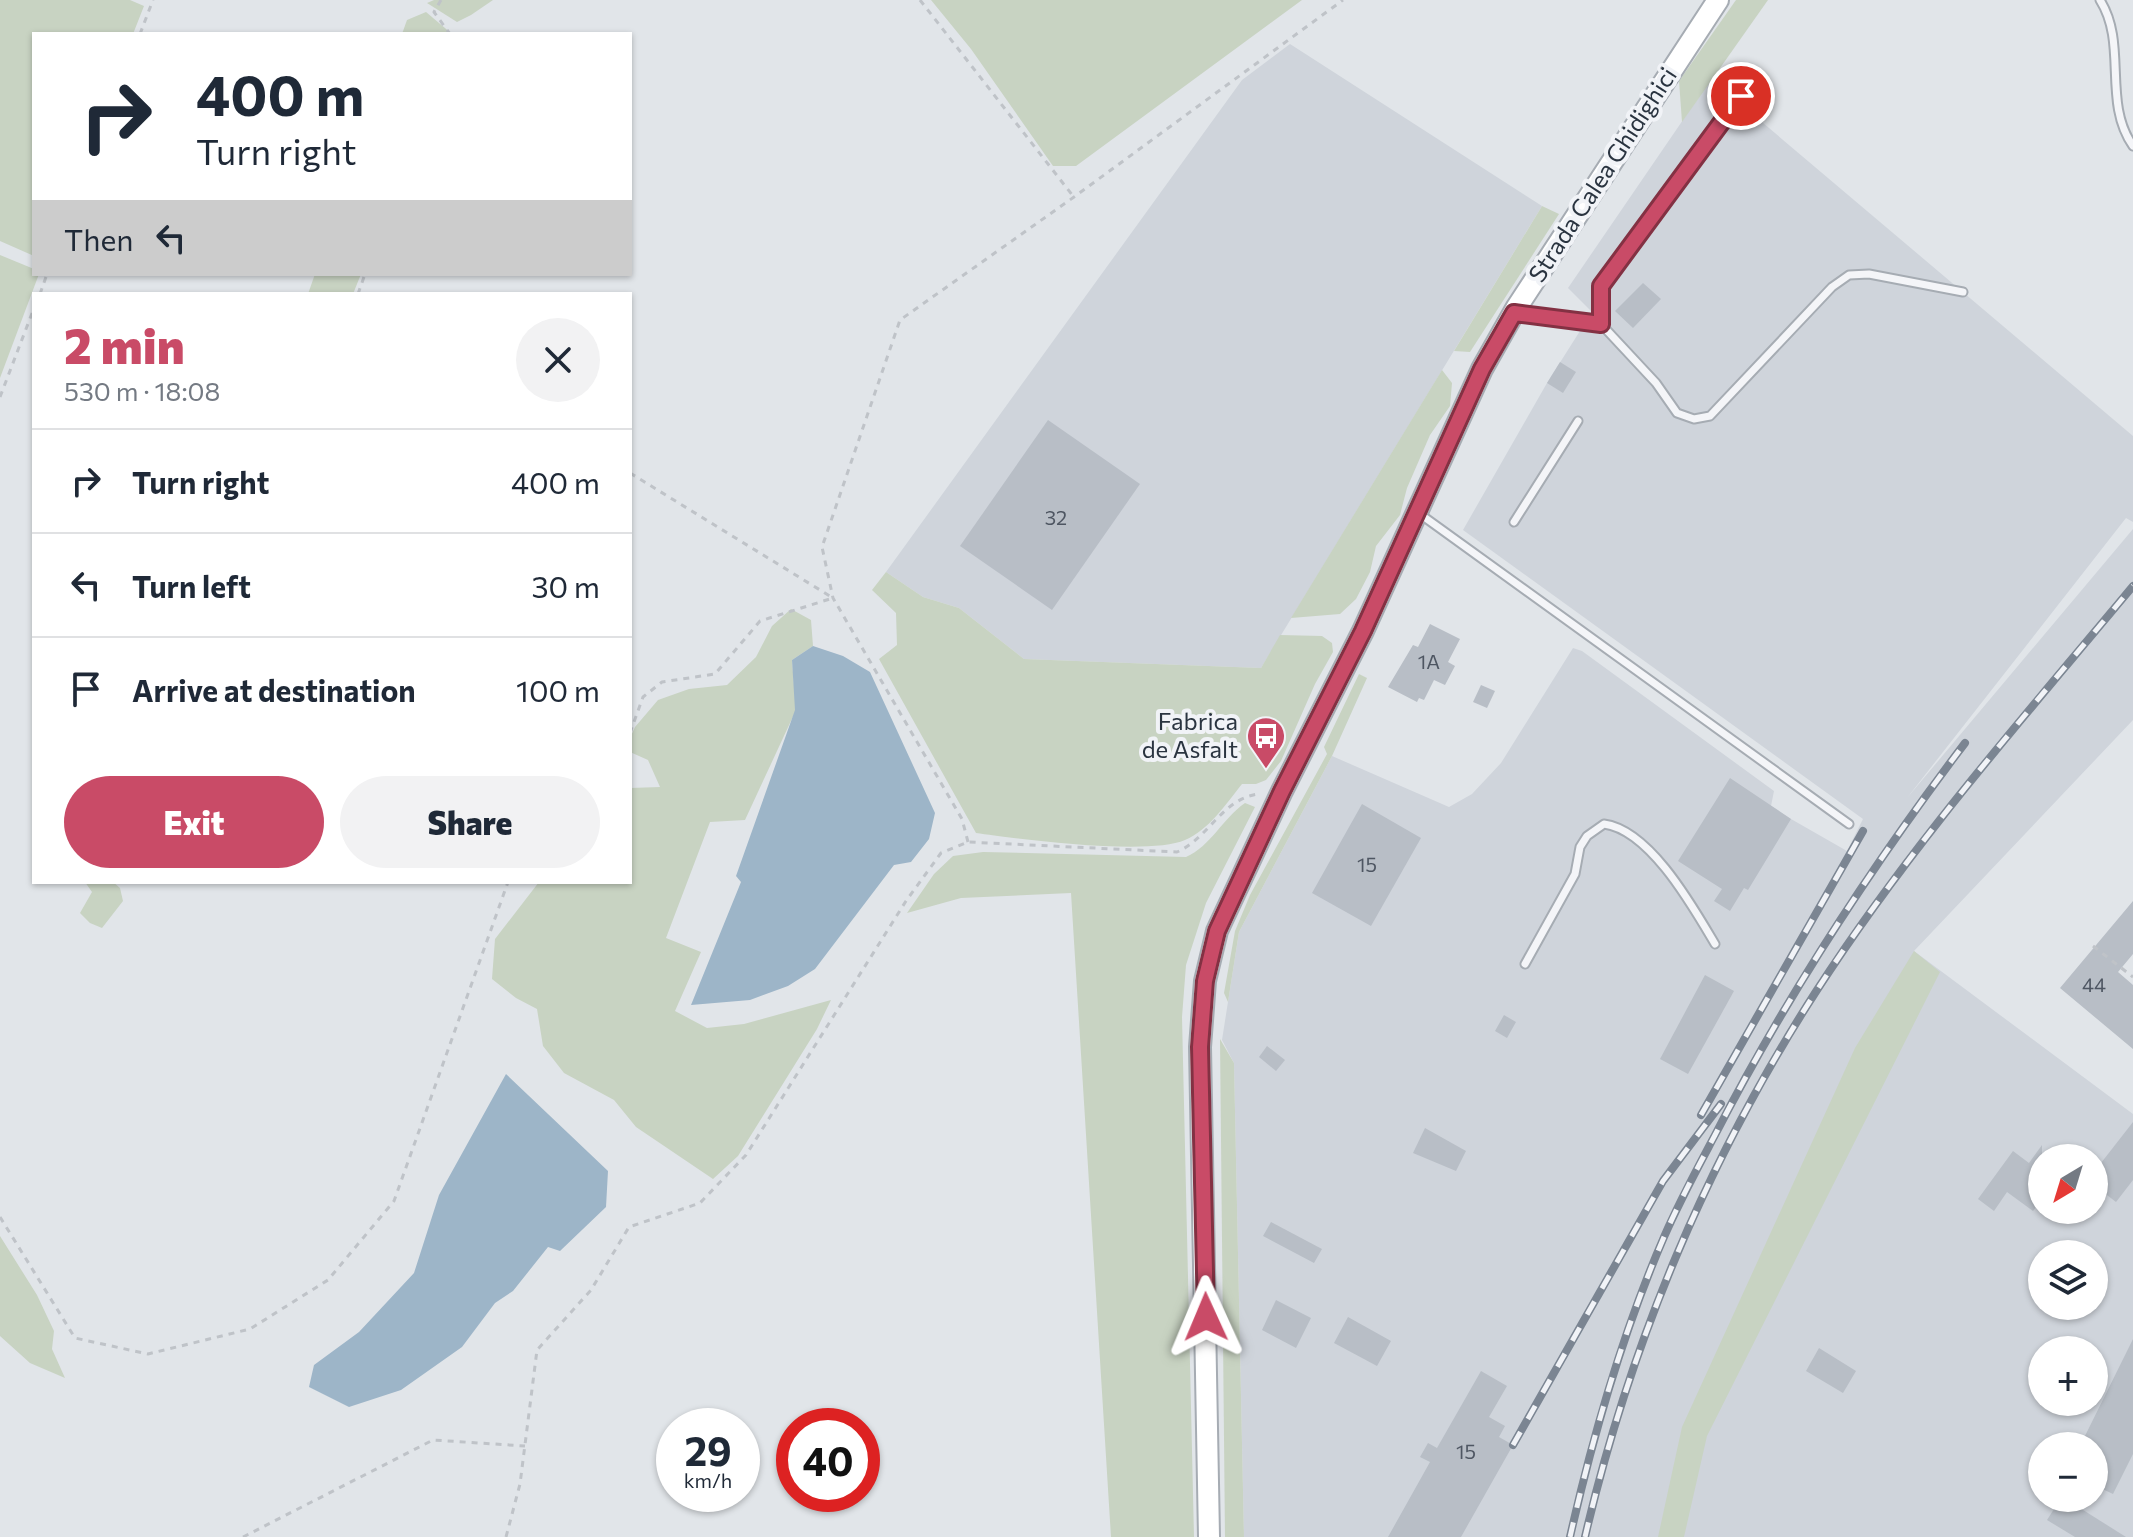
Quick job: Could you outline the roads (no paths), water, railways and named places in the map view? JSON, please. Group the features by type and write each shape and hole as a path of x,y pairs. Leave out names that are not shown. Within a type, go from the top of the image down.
{"street":[{"name":"Strada Calea Ghidighici","path":"1209,1537 1200,1047 1205,981 1217,931 1282,791 1363,631 1482,369 1514,313 1718,0"}],"lane":[{"path":"2100,0 2115,36 2119,115 2133,146"},
{"path":"1601,324 1601,286 1741,96"},
{"path":"1514,313 1601,324 1656,383 1677,413 1694,419 1710,416 1832,287 1849,275 1869,274 1963,292"},
{"path":"1514,522 1578,421"},
{"path":"1418,512 1849,824"},
{"path":"1525,964 1575,874 1580,847 1587,836 1604,824 1625,831 1651,854 1690,902 1715,944"}],"water":[{"path":"813,646 843,656 870,672 935,813 929,839 911,862 894,865 815,969 788,986 750,1000 691,1005 741,882 736,876 795,710 792,660"},
{"path":"506,1074 608,1171 606,1207 560,1251 548,1247 513,1291 495,1303 462,1347 401,1390 349,1407 309,1387 314,1365 359,1332 414,1273 439,1195"}],"railway":[{"path":"1585,1537 1625,1393 1677,1253 1708,1185 1778,1053 1853,937 1929,833 2133,586"},
{"path":"1570,1537 1588,1461 1622,1348 1649,1274 1682,1198 1742,1084 1831,934 1896,837 1965,743"},
{"path":"1701,1115 1863,831"},
{"path":"1513,1445 1663,1181 1721,1104"}],"place":[{"name":"Fabrica de Asfalt","path":"1266,770"}]}
